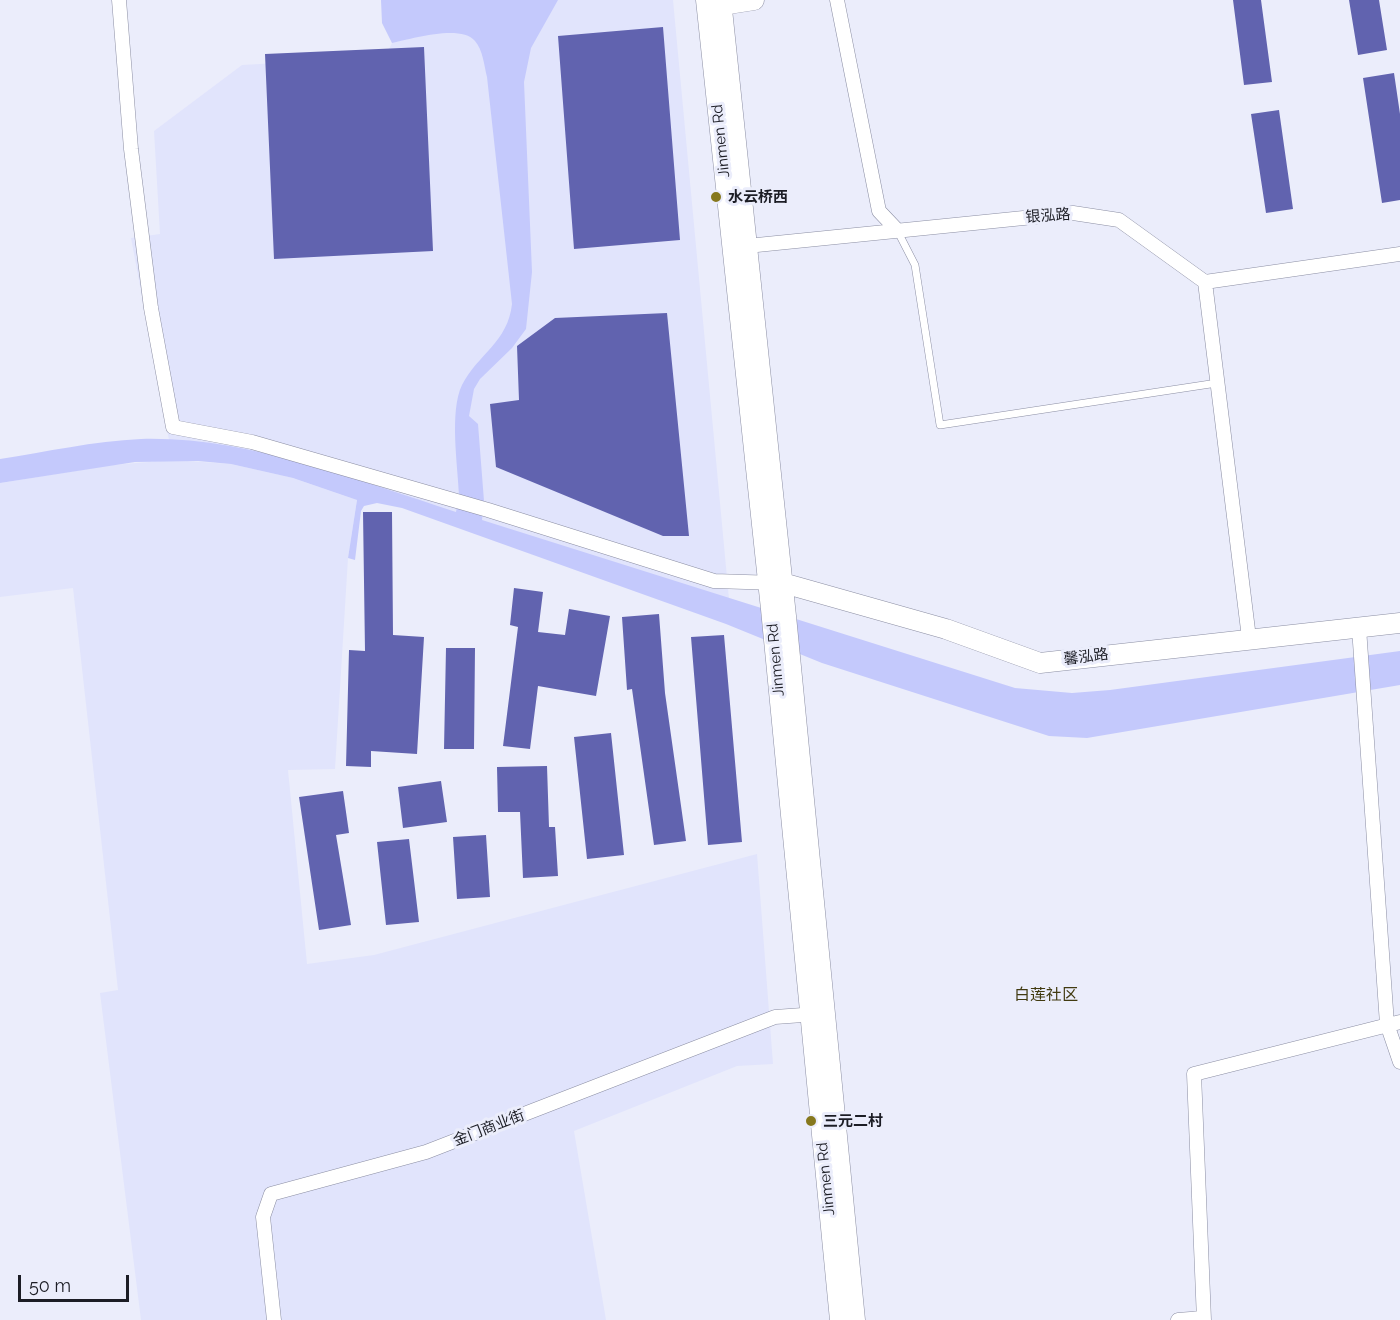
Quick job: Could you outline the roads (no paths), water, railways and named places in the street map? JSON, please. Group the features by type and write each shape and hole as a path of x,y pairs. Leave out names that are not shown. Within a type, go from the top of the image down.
{"main road":[{"path":"717,2 754,0"},
{"name":"Jinmen Rd","path":"717,2 747,246 776,583"},
{"name":"Jinmen Rd","path":"717,2 847,1317"},
{"name":"馨泓路","path":"776,583 946,629 1040,663 1249,638 1360,637 1400,623"}],"street":[{"path":"119,0 130,149 152,308 173,427 252,442 488,510 714,581 776,583"},
{"path":"837,0 879,211 897,230"},
{"name":"银泓路","path":"747,246 1073,213 1119,220 1205,282"},
{"path":"1249,638 1205,282 1400,254"},
{"path":"1360,637 1363,694 1393,1023 1400,1062"},
{"name":"金门商业街","path":"274,1320 263,1217 271,1194 426,1152 775,1017 818,1014"},
{"path":"1178,1320 1204,1319 1194,1074 1393,1023"}],"lane":[{"path":"897,230 915,265 940,425 1217,383"}],"water":[{"path":"381,0 558,0 531,48 524,82 532,272 526,329 512,348 480,379 474,389 469,416 478,424 484,501 482,520 1015,688 1072,693 1110,690 1400,651 1400,685 1087,738 1049,736 822,663 726,624 402,508 377,503 364,506 361,511 355,560 348,558 357,500 293,478 231,464 198,461 135,462 0,483 0,459 106,442 141,439 181,440 261,452 301,462 456,512 459,496 455,424 458,396 469,374 505,328 512,304 487,77 480,49 468,36 435,34 392,43 382,23"}],"place":[{"name":"水云桥西","path":"716,197"},
{"name":"三元二村","path":"811,1121"}],"district":[{"name":"白莲社区","path":"1046,995"}]}
